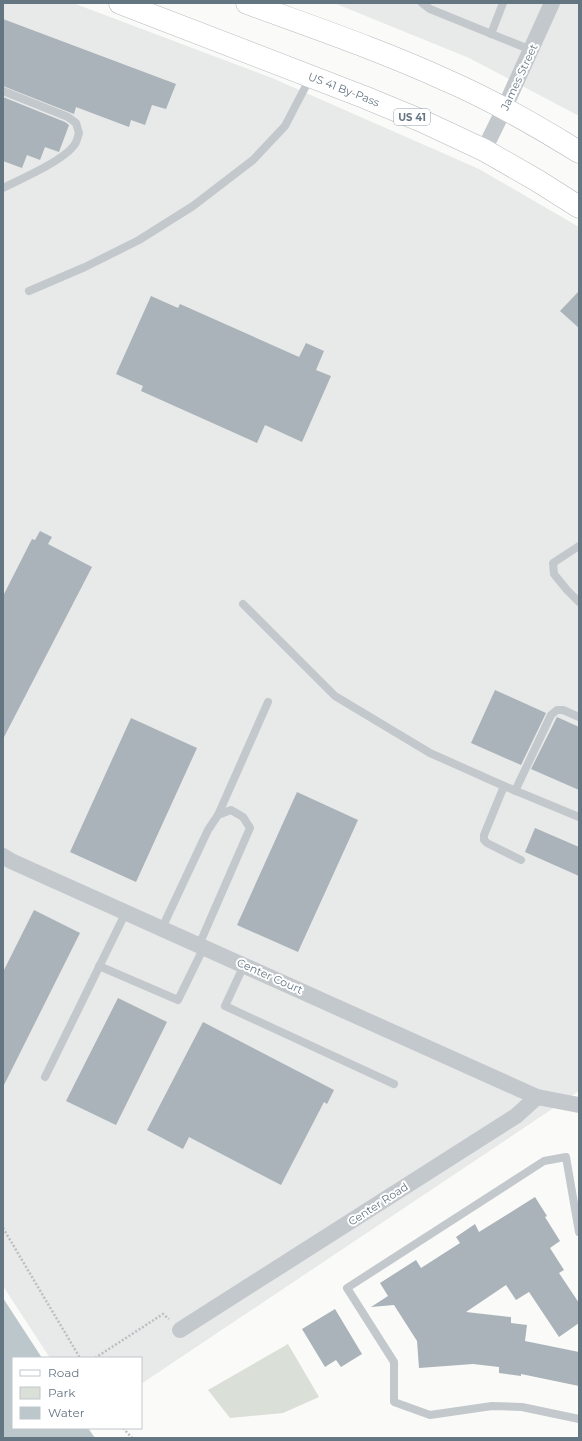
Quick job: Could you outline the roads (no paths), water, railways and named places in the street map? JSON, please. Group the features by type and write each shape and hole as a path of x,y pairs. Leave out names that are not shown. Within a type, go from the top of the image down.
{"main road":[{"name":"US 41 By-Pass","path":"120,3 422,121 484,150 538,181 579,207"},
{"path":"247,3 382,53 449,81 504,108 579,152"}],"street":[{"name":"James Street","path":"484,150 552,3"},
{"name":"Center Court","path":"3,856 10,861 537,1097"},
{"path":"537,1097 579,1105"},
{"name":"Center Road","path":"180,1330 516,1116 537,1097"}],"lane":[{"path":"422,3 430,9 531,50"},
{"path":"491,34 503,3"},
{"path":"29,291 86,267 139,240 193,206 253,160 285,126 310,77"},
{"path":"3,91 68,117 76,123 80,132 74,144 63,155 35,172 3,188"},
{"path":"579,546 553,563 554,574 579,602"},
{"path":"243,604 335,696 430,753 515,791 579,817"},
{"path":"162,928 208,830 218,815 268,702"},
{"path":"515,791 552,715 557,710 562,710 579,717"},
{"path":"504,786 484,835 484,840 521,860"},
{"path":"99,966 178,1000 202,946 250,828 243,817 231,810 218,815"},
{"path":"45,1077 126,912"},
{"path":"244,965 225,1006 394,1084"},
{"path":"579,1232 566,1157 544,1161 347,1288 394,1362 394,1402 430,1415 492,1406 522,1407 579,1419"}],"water":[{"path":"3,1298 41,1357 12,1357 12,1429 89,1429 95,1438 3,1438"}]}
